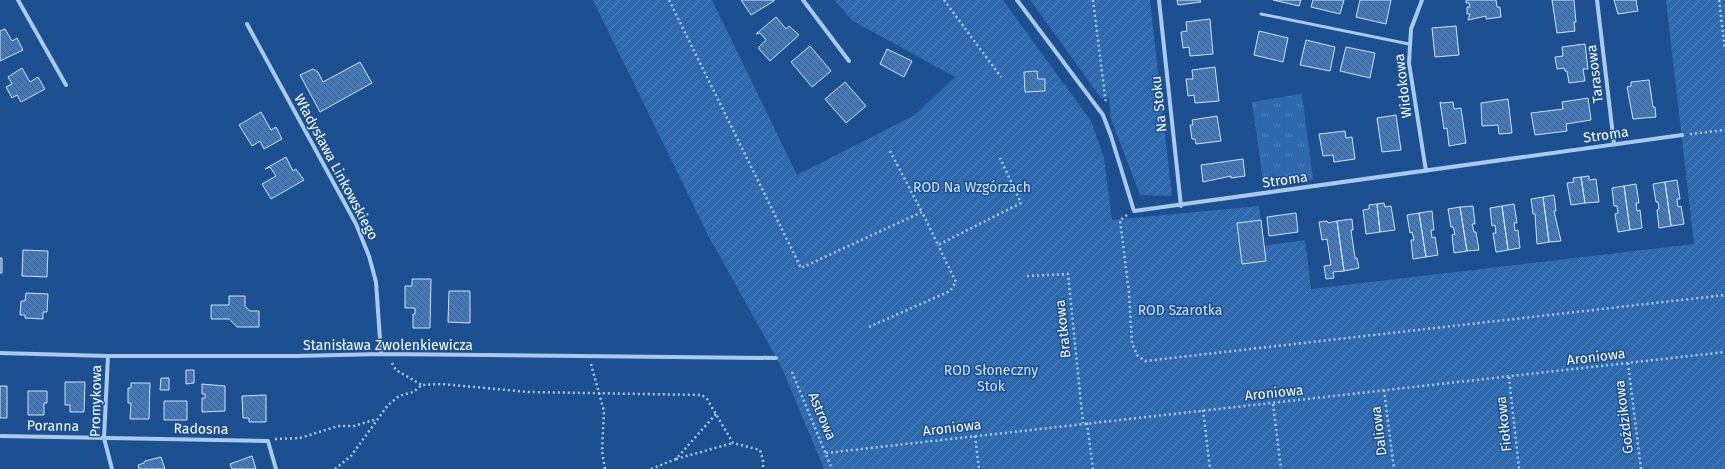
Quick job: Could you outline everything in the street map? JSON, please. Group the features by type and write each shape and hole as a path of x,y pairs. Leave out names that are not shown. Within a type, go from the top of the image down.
{"street":[{"path":"18,0 66,85"},
{"path":"802,0 849,61"},
{"path":"1017,0 1106,122 1134,211"},
{"name":"Na Stoku","path":"1159,0 1180,206"},
{"name":"Widokowa","path":"1422,0 1411,29 1409,44 1410,63 1426,171"},
{"name":"Tarasowa","path":"1597,0 1614,144"},
{"name":"Władysława Linkowskiego","path":"247,24 352,217 367,250 376,282 381,354"},
{"name":"Stroma","path":"1134,211 1180,206 1682,135"},
{"name":"Stanisława Zwolenkiewicza","path":"0,353 108,356 296,356 381,354 776,358"},
{"name":"Promykowa","path":"108,356 104,438 112,469"},
{"name":"Poranna","path":"1,436 104,438"},
{"name":"Radosna","path":"104,438 268,441"},
{"path":"268,441 276,469"}],"lane":[{"path":"1261,14 1409,44"}],"path":[{"path":"669,0 800,268 922,212"},
{"path":"944,0 1001,77"},
{"path":"1093,0 1105,99 1106,122"},
{"path":"1719,0 1725,50"},
{"path":"1682,135 1725,130"},
{"path":"869,327 950,291 956,282 890,151"},
{"path":"938,246 1021,203 1000,158"},
{"path":"1134,211 1120,220 1132,343 1137,355 1145,361 1725,295"},
{"name":"Bratkowa","path":"1027,276 1068,274 1085,423 1093,469"},
{"name":"Aroniowa","path":"826,453 1203,410 1273,404 1384,390 1725,352"},
{"path":"381,354 391,361 396,370 422,385 441,384 529,392 599,392 702,395 707,399 734,443"},
{"path":"589,357 604,411 602,452 605,469"},
{"name":"Goździkowa","path":"1628,363 1640,469"},
{"name":"Astrowa","path":"792,372 832,469"},
{"name":"Fiołkowa","path":"1510,377 1519,469"},
{"path":"335,469 351,456 388,405 399,396 413,392 422,385"},
{"name":"Daliowa","path":"1384,390 1394,469"},
{"path":"1273,404 1281,469"},
{"path":"1203,410 1210,469"},
{"path":"674,460 716,414"},
{"path":"268,441 283,438 300,438 338,426 354,426 378,419"},
{"path":"975,436 979,469"},
{"path":"651,469 674,460 734,443 760,450 763,460 763,469"}],"green space":[{"path":"593,0 712,0 797,175 915,115 955,77 853,21 834,0 1003,0 1091,121 1104,158 1112,220 1259,206 1264,246 1305,240 1311,289 1694,244 1666,0 1725,0 1725,469 824,469 782,368 709,237"},
{"path":"1030,0 1150,0 1172,196 1140,195 1111,119 1109,98 1101,98"},
{"path":"1302,94 1313,180 1264,188 1252,102"}],"building":[{"path":"741,0 774,0 774,1 751,15"},
{"path":"1177,0 1200,0 1201,2 1178,5"},
{"path":"1273,0 1301,0 1299,6"},
{"path":"1313,0 1344,0 1340,14 1311,7"},
{"path":"1360,0 1391,0 1386,24 1356,17"},
{"path":"1466,0 1496,0 1497,7 1500,7 1501,17 1486,19 1486,16 1468,20 1470,14 1467,14 1467,7 1470,7 1469,3 1466,3"},
{"path":"1552,0 1574,0 1576,22 1574,22 1575,31 1557,33"},
{"path":"1614,0 1636,0 1638,11 1618,14"},
{"path":"776,17 786,29 789,26 799,35 770,61 758,48 766,40 760,33 756,34"},
{"path":"1210,19 1213,54 1190,56 1189,47 1183,48 1181,32 1187,31 1186,22"},
{"path":"1456,26 1459,55 1435,57 1432,28"},
{"path":"5,29 12,41 17,38 23,50 0,61 0,31"},
{"path":"1259,31 1288,38 1283,62 1254,55"},
{"path":"1306,40 1335,47 1330,71 1300,65"},
{"path":"1585,44 1588,69 1583,69 1585,81 1569,83 1567,71 1565,71 1564,68 1557,69 1555,57 1563,56 1562,47"},
{"path":"810,46 831,71 812,87 791,62"},
{"path":"1346,47 1375,53 1370,78 1340,71"},
{"path":"887,49 912,61 904,77 880,64"},
{"path":"360,62 372,83 320,112 300,75 313,69 318,72 323,82"},
{"path":"1215,67 1219,101 1195,103 1194,95 1188,96 1186,79 1193,79 1192,70"},
{"path":"22,68 30,82 38,77 45,89 21,102 17,95 12,98 6,87 12,84 8,77"},
{"path":"1037,71 1038,79 1045,79 1045,91 1025,92 1024,72"},
{"path":"1649,80 1656,117 1633,119 1627,87 1631,86 1631,82"},
{"path":"845,82 866,106 846,123 825,99"},
{"path":"1588,98 1591,120 1566,124 1567,131 1535,135 1531,113 1563,109 1562,102"},
{"path":"1508,99 1512,133 1499,134 1498,125 1482,126 1481,103"},
{"path":"1440,102 1453,102 1454,109 1461,108 1466,143 1449,146 1447,128 1444,129"},
{"path":"261,112 271,130 276,127 282,139 264,149 260,141 252,146 239,125"},
{"path":"1396,115 1401,150 1382,152 1377,118"},
{"path":"1217,116 1221,141 1196,144 1195,139 1192,139 1190,125 1193,125 1192,120"},
{"path":"1345,131 1346,138 1352,137 1355,159 1334,162 1333,155 1323,156 1319,134"},
{"path":"286,157 293,171 296,169 304,180 271,199 262,184 276,176 270,167 265,169"},
{"path":"1243,159 1245,176 1231,178 1231,176 1203,182 1201,165"},
{"path":"1589,176 1589,180 1596,179 1599,202 1585,203 1581,177"},
{"path":"1581,177 1585,203 1571,205 1567,183 1574,182 1573,178"},
{"path":"1677,180 1680,199 1677,199 1678,207 1681,206 1684,224 1671,226 1665,182"},
{"path":"1665,182 1671,226 1659,228 1657,210 1659,209 1658,202 1656,202 1653,184"},
{"path":"1636,184 1639,203 1636,203 1637,211 1640,210 1642,228 1630,230 1624,186"},
{"path":"1624,186 1630,230 1618,232 1615,214 1618,213 1617,206 1614,206 1612,188"},
{"path":"1554,195 1556,211 1554,211 1561,241 1549,242 1543,197"},
{"path":"1543,197 1549,242 1537,244 1535,214 1533,214 1531,199"},
{"path":"1384,203 1385,207 1391,206 1395,230 1380,232 1377,204"},
{"path":"1377,204 1380,232 1366,234 1363,210 1369,209 1369,205"},
{"path":"1514,204 1517,223 1514,223 1515,231 1518,230 1520,248 1508,250 1502,206"},
{"path":"1473,206 1475,224 1472,224 1474,232 1476,232 1479,250 1467,251 1460,207"},
{"path":"1502,206 1508,250 1496,252 1493,233 1496,233 1495,225 1492,226 1490,208"},
{"path":"1460,207 1467,251 1454,253 1452,235 1455,234 1453,227 1451,227 1448,209"},
{"path":"1432,211 1434,230 1431,230 1432,238 1435,237 1438,255 1426,257 1419,213"},
{"path":"1296,213 1298,232 1269,236 1267,217"},
{"path":"1419,213 1426,257 1413,259 1411,240 1414,240 1412,232 1410,233 1407,215"},
{"path":"1352,219 1353,230 1351,230 1355,258 1357,258 1359,268 1344,271 1337,221"},
{"path":"1261,220 1266,261 1242,264 1237,223"},
{"path":"1327,221 1328,223 1337,221 1344,271 1333,272 1334,278 1326,279 1324,266 1331,265 1327,239 1322,240 1319,222"},
{"path":"23,250 48,251 47,277 22,276"},
{"path":"0,258 2,258 2,273 0,273"},
{"path":"412,279 431,279 430,328 413,328 413,314 415,314 415,308 405,308 405,286 412,286"},
{"path":"449,291 470,291 470,323 448,322"},
{"path":"26,293 48,294 47,312 43,312 43,319 25,318 25,315 20,315 21,301 25,301"},
{"path":"229,296 245,296 245,306 250,311 259,311 259,327 237,327 229,319 211,319 211,305 229,305"},
{"path":"186,370 194,370 194,383 186,384"},
{"path":"161,378 169,378 169,390 160,390"},
{"path":"65,382 85,382 84,412 70,412 70,405 65,405"},
{"path":"131,383 150,383 149,419 130,419 131,403 128,403 128,388 131,388"},
{"path":"202,384 225,386 225,411 202,412 202,398 205,398 205,394 202,394"},
{"path":"0,386 7,386 7,418 0,418"},
{"path":"28,391 47,391 47,403 44,403 44,415 28,415"},
{"path":"266,395 266,422 249,422 249,418 243,418 242,396"},
{"path":"164,401 187,401 187,420 164,420"},
{"path":"252,456 256,469 232,469 230,464"},
{"path":"161,457 165,469 139,469 138,465 144,463 145,461"}],"park label":[{"name":"ROD Na Wzgórzach","path":"972,187"},
{"name":"ROD Szarotka","path":"1180,310"},
{"name":"ROD Słoneczny Stok","path":"991,378"}]}
